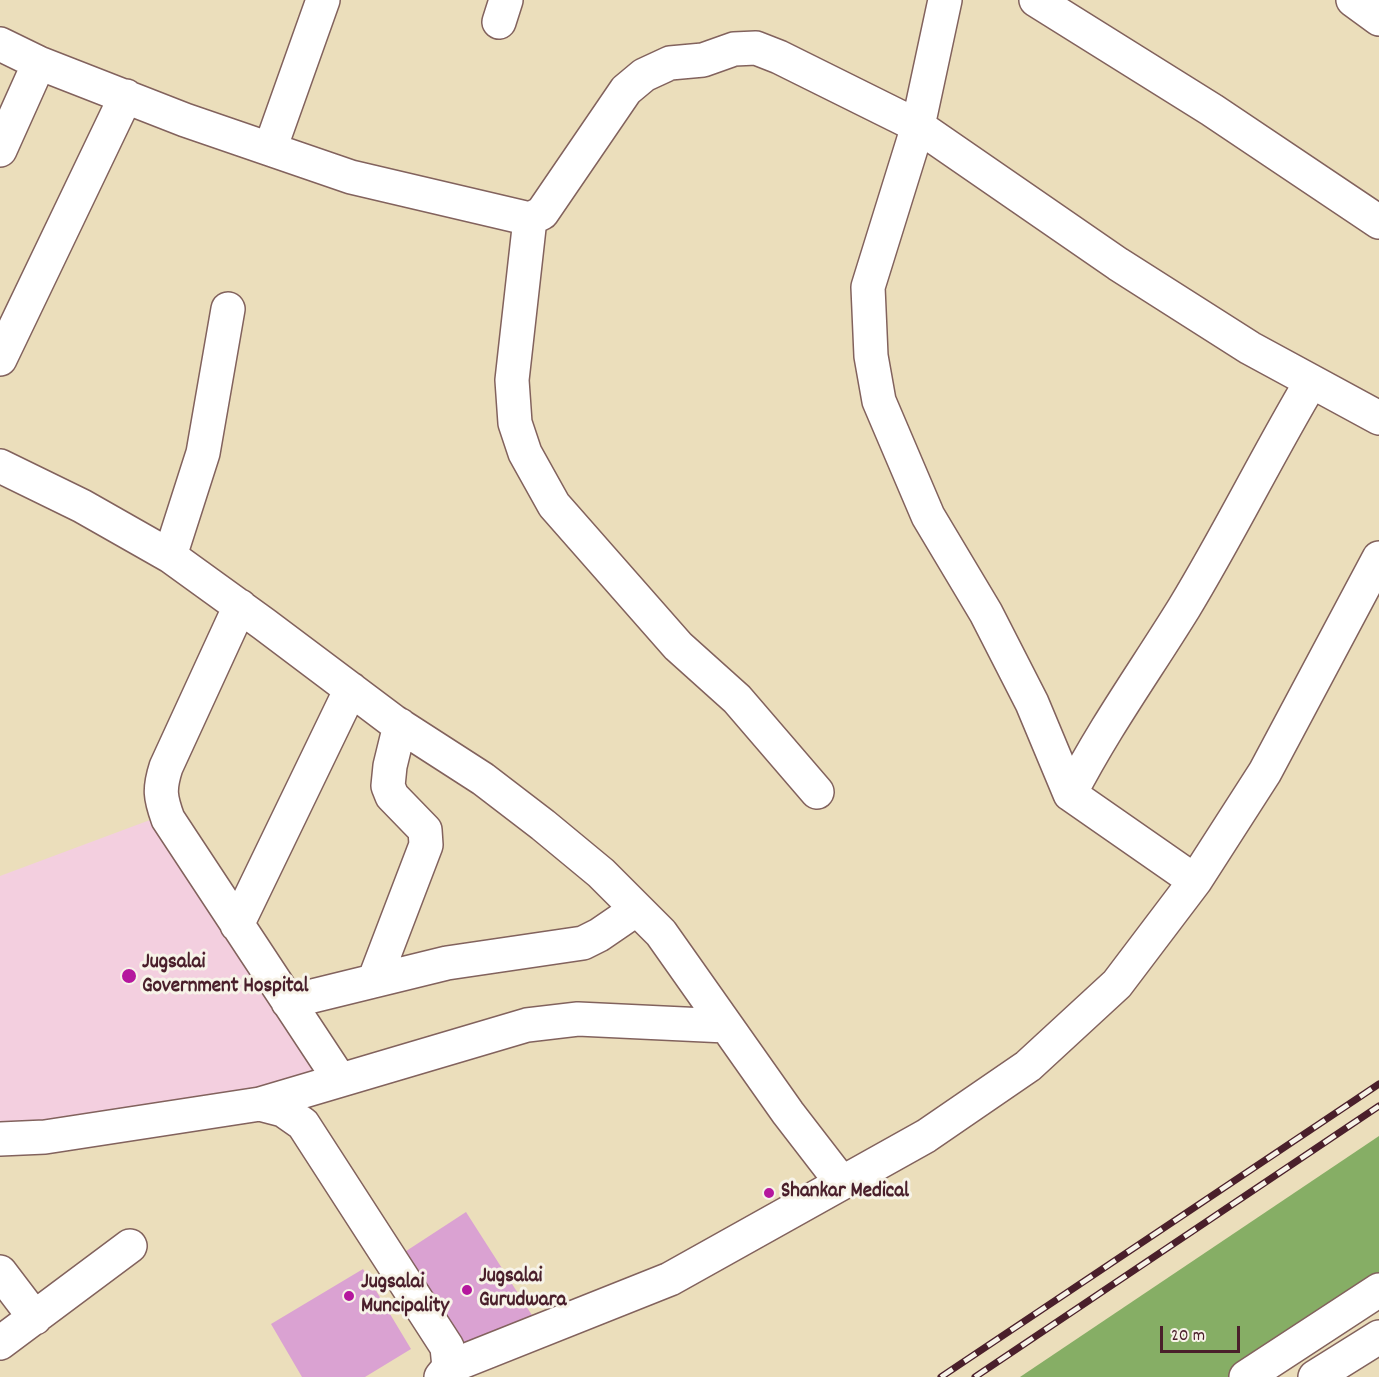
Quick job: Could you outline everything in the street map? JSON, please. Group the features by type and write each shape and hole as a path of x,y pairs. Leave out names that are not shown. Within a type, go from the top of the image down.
{"street":[{"path":"270,149 323,0"},
{"path":"945,0 918,126 868,287 871,356 879,401 928,516 986,613 1022,683 1070,794 1195,881"},
{"path":"1036,0 1212,110 1379,222"},
{"path":"1353,0 1379,18"},
{"path":"0,44 39,63 126,96 351,177 530,219 542,213 626,90 644,75 670,63 703,60 734,50 756,48 779,57 918,126 1118,264 1250,348 1379,418"},
{"path":"0,150 39,63"},
{"path":"0,359 126,96"},
{"path":"530,219 512,380 515,423 525,453 554,505 678,646 737,699 817,792"},
{"path":"170,556 203,453 228,309"},
{"path":"1070,794 1113,716 1227,536 1266,459 1311,382"},
{"path":"0,466 82,506 170,556 400,725 483,778 601,873 660,933 788,1113 842,1183"},
{"path":"260,1104 283,1110 303,1124 447,1347 445,1372 670,1280 926,1136 1028,1066 1117,984 1195,881 1265,772 1379,558"},
{"path":"240,606 166,767 160,786 161,801 168,819 340,1080"},
{"path":"237,925 351,689"},
{"path":"374,981 426,845 425,830 392,796 388,786 390,766 400,725"},
{"path":"288,1002 447,963 583,943 637,909"},
{"path":"0,1139 45,1137 260,1104 527,1025 578,1019 726,1026"},
{"path":"0,1343 130,1246"},
{"path":"0,1272 35,1318"},
{"path":"1246,1377 1379,1290"},
{"path":"1315,1377 1379,1337"}],"shaded area":[{"name":"Jugsalai Government Hospital","path":"150,820 329,1076 0,1131 0,876"}],"green space":[{"path":"1379,1136 1379,1282 1240,1377 1020,1377"}],"building":[{"name":"Jugsalai Gurudwara","path":"466,1212 537,1323 461,1351 397,1257"},
{"name":"Jugsalai Muncipality","path":"363,1269 411,1349 365,1377 302,1377 271,1324"}],"railway":[{"path":"941,1377 1379,1084"},
{"path":"975,1377 1379,1106"}],"place":[{"name":"Jugsalai Government Hospital","path":"129,976"},
{"name":"Shankar Medical","path":"769,1193"},
{"name":"Jugsalai Gurudwara","path":"467,1290"},
{"name":"Jugsalai Muncipality","path":"349,1296"}]}
